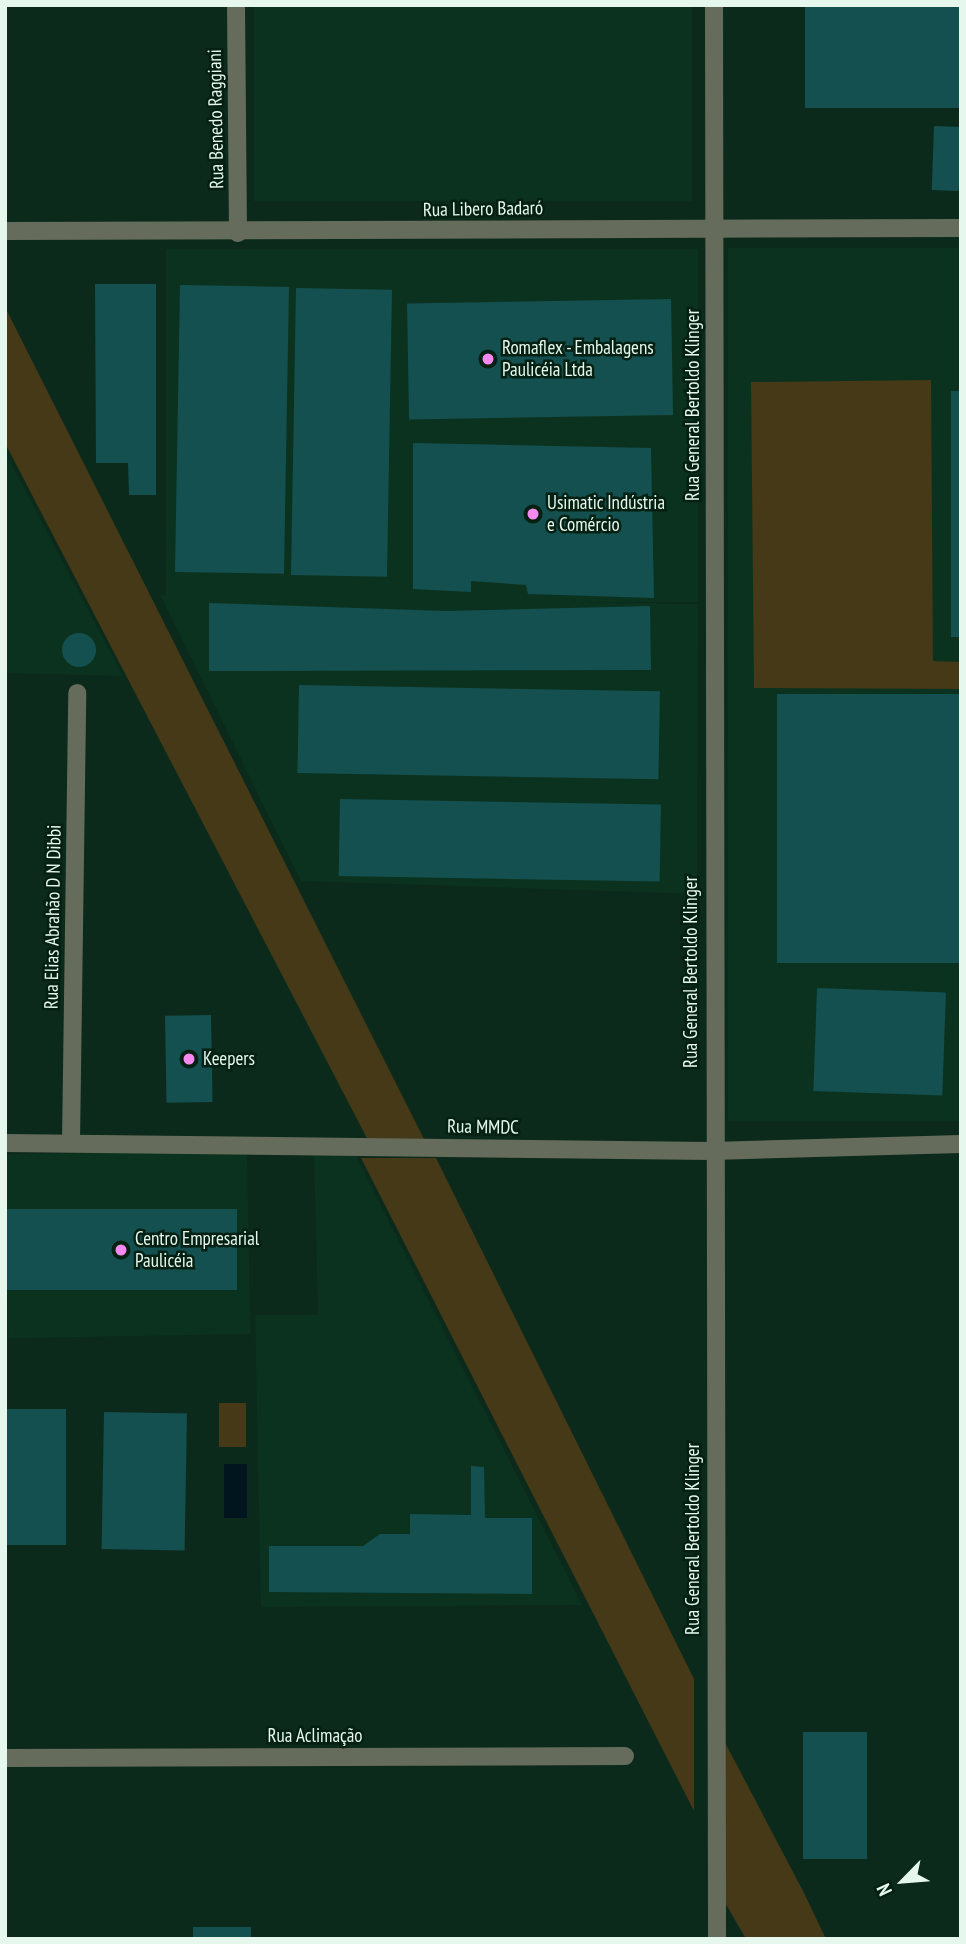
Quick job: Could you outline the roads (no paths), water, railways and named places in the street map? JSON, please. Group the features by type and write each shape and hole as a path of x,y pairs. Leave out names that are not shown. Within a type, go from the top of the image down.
{"street":[{"name":"Rua Benedo Raggiani","path":"236,5 238,233"},
{"name":"Rua General Bertoldo Klinger","path":"714,5 712,1151 717,1939"},
{"name":"Rua Libero Badaró","path":"5,231 238,233 961,228"},
{"name":"Rua Elias Abrahão D N Dibbi","path":"71,1143 77,693"},
{"name":"Rua MMDC","path":"5,1143 712,1151 961,1144"},
{"name":"Rua Aclimação","path":"5,1758 625,1756"}],"water":[{"path":"224,1464 247,1464 247,1518 224,1518"}],"place":[{"name":"Romaflex - Embalagens Paulicéia Ltda","path":"488,359"},
{"name":"Usimatic Indústria e Comércio","path":"533,514"},
{"name":"Keepers","path":"189,1059"},
{"name":"Centro Empresarial Paulicéia","path":"121,1250"}]}
